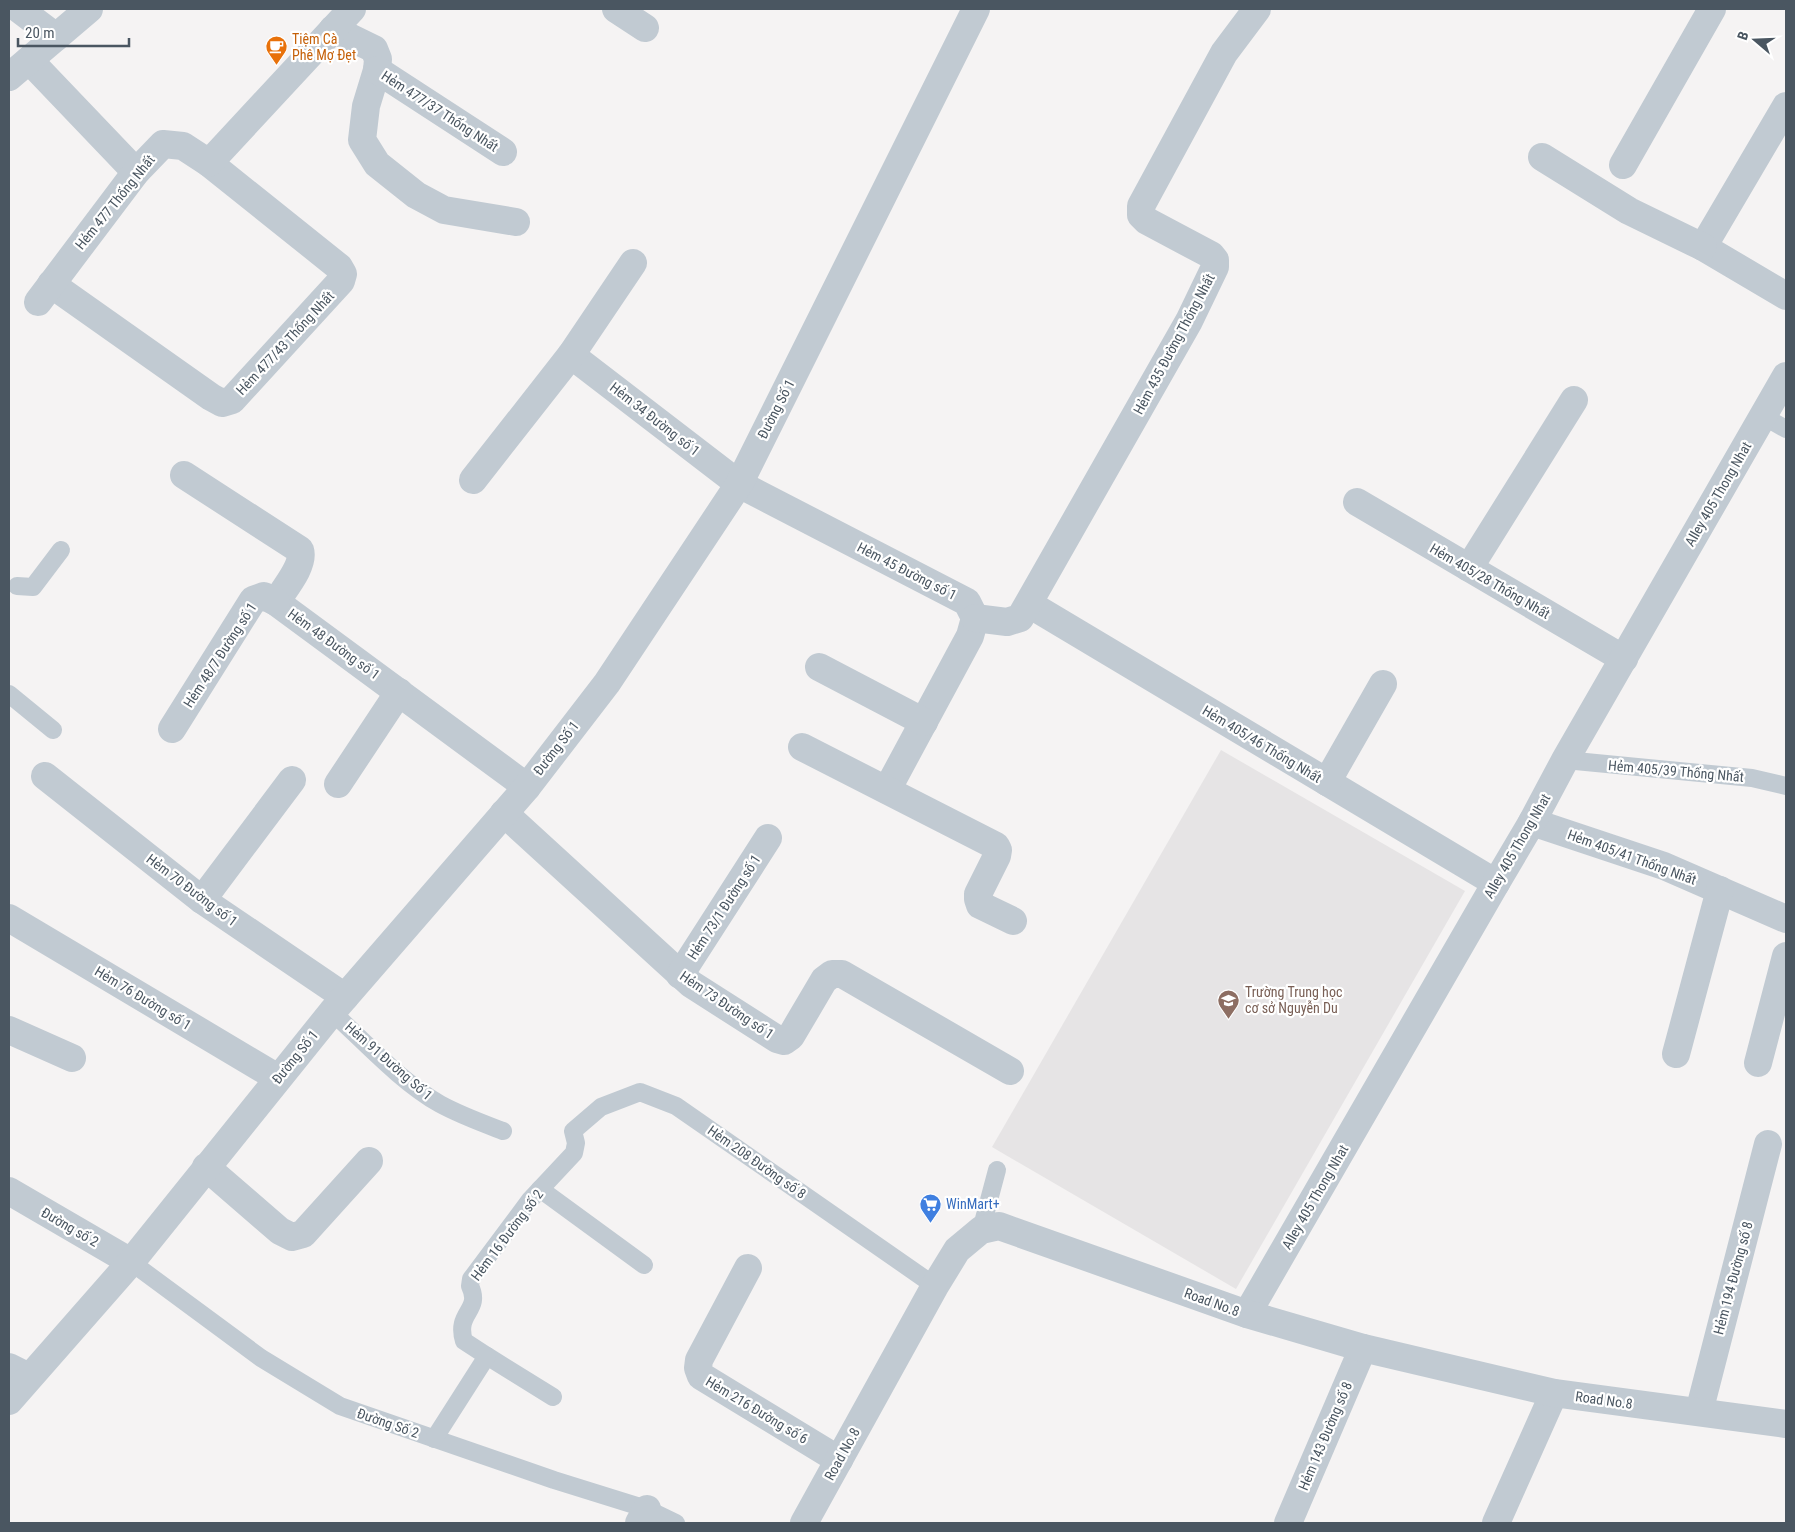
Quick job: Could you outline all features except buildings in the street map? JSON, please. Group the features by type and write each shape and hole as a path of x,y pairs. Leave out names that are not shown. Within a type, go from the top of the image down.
{"street":[{"path":"18,9 56,37"},
{"path":"9,77 89,9"},
{"path":"616,9 645,28"},
{"name":"Đường Số 1","path":"9,1401 19,1372 131,1262 339,1004 526,787 607,683 739,484 976,9"},
{"name":"Hẻm 435 Đường Thống Nhất","path":"975,618 1007,622 1020,618 1189,321 1215,267 1215,260 1211,255 1147,220 1141,215 1141,206 1224,53 1257,9"},
{"path":"1623,164 1712,9"},
{"path":"209,163 344,15"},
{"name":"Hẻm 477/37 Thống Nhất","path":"344,15 374,49 378,58 377,70 366,106 362,140 377,164 416,195 444,210 516,222"},
{"path":"29,60 136,172"},
{"name":"Hẻm 477/37 Thống Nhất","path":"377,70 503,152"},
{"path":"1703,247 1786,106"},
{"name":"Hẻm 477 Thống Nhất","path":"44,293 136,172 163,144 183,146 209,163"},
{"path":"1542,158 1629,212 1703,247 1786,296"},
{"name":"Hẻm 477/43 Thống Nhất","path":"44,293 211,397 222,403 232,400 341,282 344,274 339,266 209,163"},
{"path":"473,480 571,355 633,263"},
{"name":"Hẻm 34 Đường số 1","path":"571,355 739,484"},
{"name":"Alley 405 Thong Nhat","path":"1247,1314 1532,822 1565,760 1786,376"},
{"path":"1469,568 1574,400"},
{"name":"Hẻm 48 Đường số 1","path":"184,476 300,550 302,557 299,566 276,602 526,787"},
{"name":"Hẻm 45 Đường số 1","path":"739,484 968,602 975,618"},
{"name":"Hẻm 405/28 Thống Nhất","path":"1357,502 1624,659"},
{"name":"Hẻm 48/7 Đường số 1","path":"172,730 254,600 264,596 276,602"},
{"name":"Hẻm 405/46 Thống Nhất","path":"1029,604 1496,883"},
{"path":"887,790 970,636 975,618"},
{"path":"819,667 924,722"},
{"path":"1327,782 1384,684"},
{"path":"338,784 399,692"},
{"path":"802,746 996,846 998,850 997,856 978,894 978,900 980,905 1013,922"},
{"name":"Hẻm 70 Đường số 1","path":"45,776 202,900 339,1004"},
{"path":"202,900 292,780"},
{"name":"Hẻm 73 Đường số 1","path":"504,813 680,975 776,1039 784,1041 791,1036 824,980 832,974 842,974 1010,1071"},
{"name":"Hẻm 405/41 Thống Nhất","path":"1532,822 1664,866 1786,919"},
{"name":"Hẻm 73/1 Đường số 1","path":"680,975 768,838"},
{"path":"1676,1054 1720,890"},
{"name":"Hẻm 76 Đường số 1","path":"9,918 278,1078"},
{"path":"1758,1063 1786,956"},
{"path":"9,1030 72,1058"},
{"name":"Hẻm 194 Đường số 8","path":"1699,1412 1768,1144"},
{"path":"206,1167 280,1231 292,1237 302,1234 369,1161"},
{"name":"Đường số 2","path":"9,1191 131,1262"},
{"name":"Road No.8","path":"811,1521 839,1460 935,1286 957,1250 981,1230 999,1226 1247,1314 1363,1348 1554,1393 1786,1424"},
{"name":"Hẻm 216 Đường số 6","path":"748,1268 699,1360 698,1368 701,1376 839,1460"},
{"name":"Hẻm 143 Đường số 8","path":"1288,1523 1363,1348"},
{"path":"1496,1523 1554,1393"}],"lane":[{"path":"1763,416 1786,429"},
{"path":"11,587 33,587 61,550"},
{"path":"9,694 53,730"},
{"name":"Hẻm 405/39 Thống Nhất","path":"1565,760 1752,778 1786,786"},
{"name":"Hẻm 91 Đường Số 1","path":"339,1004 411,1084 438,1103 503,1131"},
{"name":"Hẻm 208 Đường số 8","path":"573,1131 601,1107 640,1092 676,1106 935,1286"},
{"name":"Hẻm 16 Đường số 2","path":"553,1397 464,1341 461,1331 463,1320 474,1303 470,1286 471,1279 530,1200 574,1153 576,1144 573,1131"},
{"path":"981,1230 997,1170"},
{"path":"540,1189 644,1265"},
{"name":"Đường Số 2","path":"131,1262 261,1358 340,1406 554,1480 643,1516 676,1523"},
{"path":"434,1438 487,1356"}],"shaded area":[{"name":"Trường Trung học cơ sở Nguyễn Du","path":"1221,750 1465,891 1236,1289 992,1147"}],"place":[{"name":"Tiệm Cà Phê Mợ Đẹt","path":"276,66"},
{"name":"Trường Trung học cơ sở Nguyễn Du","path":"1229,1019"},
{"name":"WinMart+","path":"930,1223"}]}
